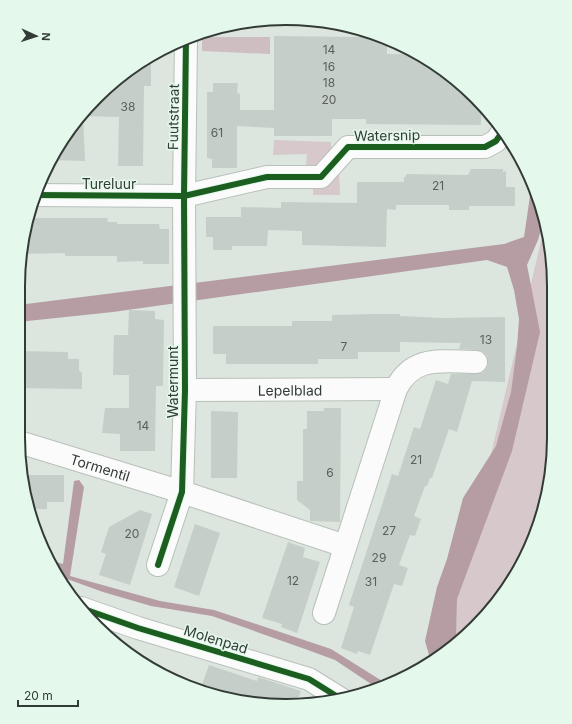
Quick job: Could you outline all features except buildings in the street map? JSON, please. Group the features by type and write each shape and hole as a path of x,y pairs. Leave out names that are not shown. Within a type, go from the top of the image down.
{"street":[{"name":"Fuutstraat","path":"184,196 186,45"},
{"name":"Watersnip","path":"184,196 267,177 321,177 348,147 485,146 496,141 499,136"},
{"name":"Tureluur","path":"42,195 184,196"},
{"name":"Watermunt","path":"158,565 182,492 185,390 184,196"},
{"path":"324,613 396,389 401,378 409,370 422,364 441,361 476,362"},
{"name":"Lepelblad","path":"185,390 396,389"},
{"name":"Tormentil","path":"25,444 182,492"},
{"path":"182,492 345,546"},
{"name":"Molenpad","path":"91,611 138,628 309,679 334,695"}],"shaded area":[{"path":"208,37 270,37 270,54 202,51 202,39"},
{"path":"274,140 331,142 331,154 323,166 306,166 307,154 273,155"},
{"path":"339,168 340,195 313,195 313,188 321,185"},
{"path":"530,194 541,230 527,265 540,332 512,451 457,599 456,636 429,656 425,641 437,587 447,559 463,498 496,446 511,392 519,319 514,290 507,267 487,260 113,312 25,321 25,304 504,244 524,237"},
{"path":"542,236 545,252 547,286 547,438 545,472 542,489 527,538 512,568 493,597 471,623 456,636 457,599"},
{"path":"79,480 84,487 70,576 160,601 214,610 331,649 382,681 372,684 335,660 212,616 151,606 103,592 66,579 57,562 63,564 74,481"}],"cycle path":[{"path":"158,565 182,492 185,390 184,196 186,45"},
{"path":"42,195 184,196 267,177 321,177 348,147 485,147 496,141 499,136"},
{"path":"91,612 138,628 309,679 334,695"}]}
